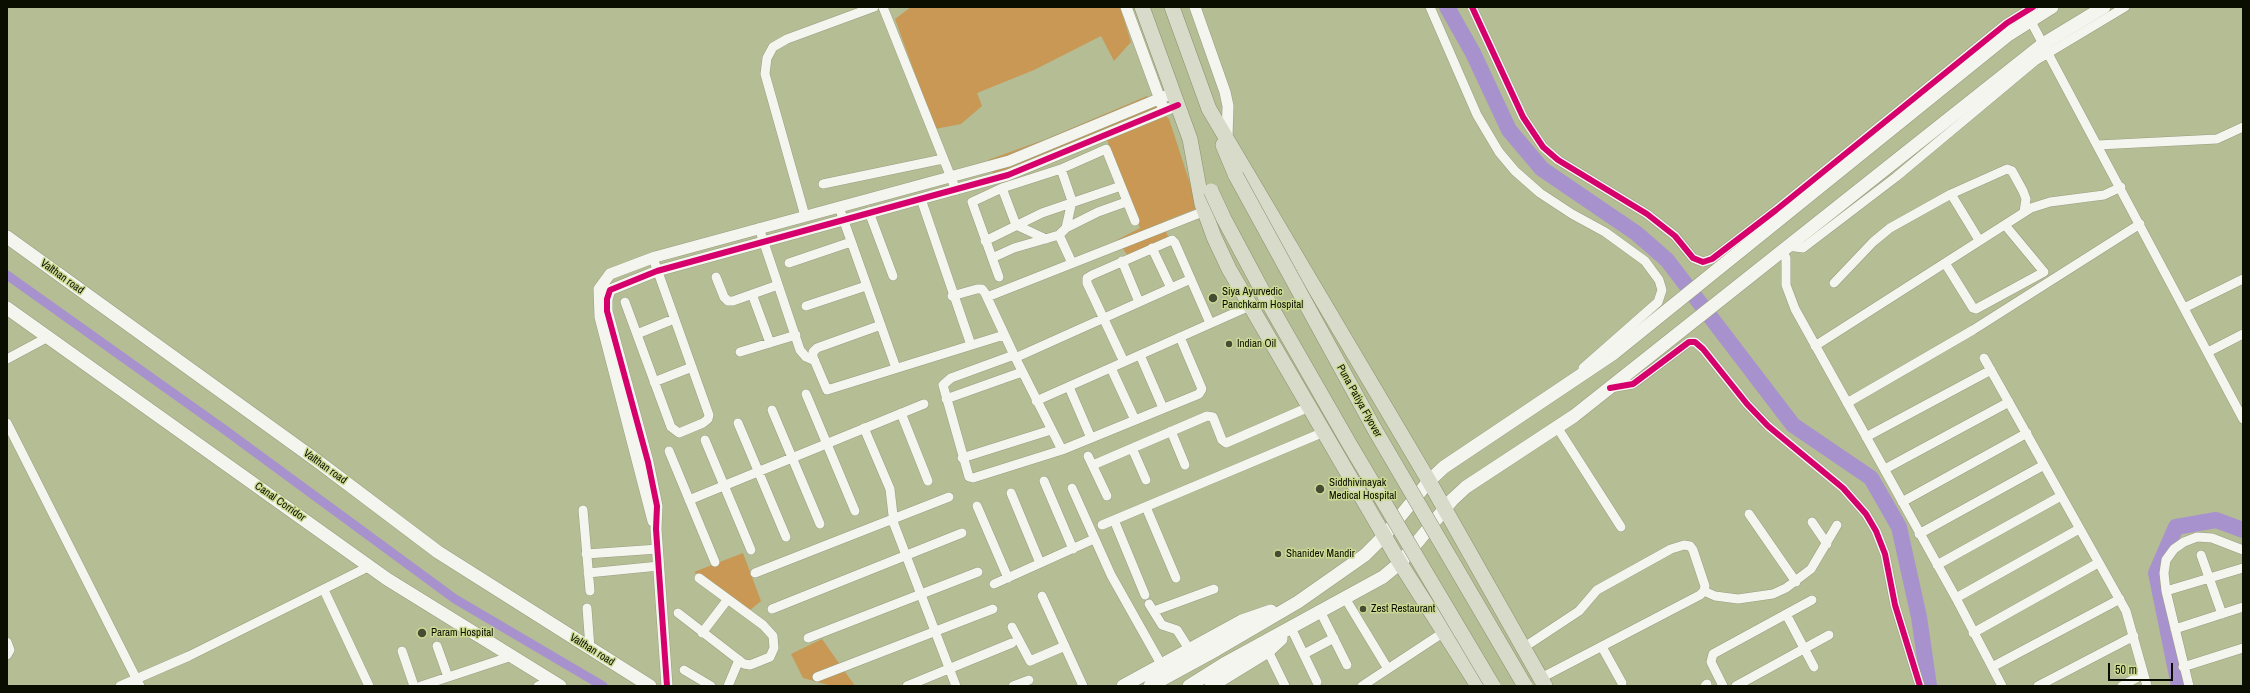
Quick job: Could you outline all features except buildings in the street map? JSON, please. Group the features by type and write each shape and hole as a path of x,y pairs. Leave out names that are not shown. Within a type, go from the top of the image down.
{"highway":[{"path":"1142,7 1172,103 1190,139 1224,219 1271,307 1330,411 1421,568 1493,686"},
{"path":"1172,7 1209,109 1227,137 1429,481 1543,682"},
{"name":"Puna Patiya Flyover","path":"1209,109 1236,176 1375,430 1525,686"},
{"path":"1190,139 1205,211 1214,238 1229,269 1400,562 1478,686"}],"main road":[{"path":"1150,686 1216,650 1298,602 1365,555 1384,535 1429,481 1444,467 1614,353 2008,35 2030,13 2052,7"},
{"path":"1189,686 1224,664 1383,577 1400,562 1445,509 1466,488 1558,427 1628,375 1785,248 2046,48 2104,7"},
{"name":"Valthan road","path":"7,238 316,460 438,552 650,686"},
{"name":"Canal Corridor","path":"7,308 370,566 556,684"},
{"path":"1124,686 1160,664 1242,621 1298,602"},
{"path":"1212,686 1268,651 1304,620"}],"street":[{"path":"806,216 765,74 767,58 774,47 787,40 874,7"},
{"path":"883,7 956,190"},
{"path":"1126,7 1159,98"},
{"path":"1195,7 1225,92 1228,106 1227,137"},
{"path":"1430,7 1477,115 1499,152 1515,171 1540,193 1572,214 1605,232 1646,261 1659,280 1662,290 1658,302 1651,310 1561,388"},
{"path":"1472,7 1523,117 1543,146 1558,160 1647,214 1675,236 1693,258 1704,262 1712,259 1776,210 2007,23 2030,13 2046,48 2243,419"},
{"path":"2046,48 2125,7"},
{"path":"656,529 600,317 598,301 599,289 610,274 653,258 839,206 951,178 1009,161 1159,98 1172,103"},
{"path":"667,686 656,529 657,506 648,462 610,321 606,299 610,290 616,286 657,271 1008,175 1172,103"},
{"path":"2098,145 2217,139 2243,127"},
{"path":"999,277 972,202 1002,188 1061,169 1106,150 1135,221"},
{"path":"823,184 943,159"},
{"path":"1061,169 1072,201 1066,228"},
{"path":"1834,283 1872,242 1890,228 1951,194 2007,170 2012,171 2023,191 2026,199 2024,212"},
{"path":"985,241 1007,232 1016,225 1072,201 1121,186"},
{"path":"1815,346 2024,212 2050,202 2080,200 2104,195 2121,187"},
{"path":"1002,188 1016,225 1046,239"},
{"path":"1951,194 1979,240"},
{"path":"921,199 952,296 971,345"},
{"path":"992,258 1014,248 1059,236 1066,228 1126,202"},
{"path":"839,206 896,368"},
{"path":"987,297 1205,211"},
{"path":"869,212 893,276"},
{"path":"1847,403 1973,330 2140,224"},
{"path":"2005,225 2050,281"},
{"path":"760,228 763,241 803,355 815,361"},
{"path":"1059,236 1072,263"},
{"path":"1124,362 1087,283 1087,278 1122,261 1172,240 1175,243 1210,323"},
{"path":"789,263 851,242"},
{"path":"1152,248 1170,288"},
{"path":"1785,248 1786,285 1795,309 1956,598 2002,686"},
{"path":"625,302 671,427 675,432 679,432 703,424 708,419 709,415 653,258"},
{"path":"1122,261 1139,302"},
{"path":"1945,263 1976,310 2044,272"},
{"path":"716,277 724,297 728,301 733,301 778,285"},
{"path":"1180,337 1202,392 1062,450 973,478 967,474 946,399 944,385 946,381 1014,357 1191,279"},
{"path":"2184,308 2243,279"},
{"path":"806,306 866,286"},
{"path":"952,296 977,288 982,289 1014,357 1062,450"},
{"path":"752,294 770,343"},
{"path":"1036,401 1250,306"},
{"path":"637,334 674,319"},
{"path":"881,325 817,348 813,352 815,361 827,390 1004,335"},
{"path":"2208,352 2243,334"},
{"path":"740,352 796,335"},
{"path":"7,359 48,337"},
{"path":"1610,388 1632,384 1689,342 1695,342 1703,349 1747,404 1768,426 1843,488 1866,514 1876,531 1885,554 1895,605 1920,686"},
{"path":"1140,355 1163,408"},
{"path":"1984,358 2098,563 2120,598 2132,624 2147,686"},
{"path":"654,382 692,367"},
{"path":"1111,368 1135,420"},
{"path":"1866,437 1991,370"},
{"path":"946,399 1022,372"},
{"path":"1069,387 1091,438"},
{"path":"806,394 855,511"},
{"path":"1885,469 2009,402"},
{"path":"689,500 924,404"},
{"path":"1093,465 1210,416 1222,440 1226,443 1309,407"},
{"path":"772,410 820,524"},
{"path":"901,413 928,481"},
{"path":"7,423 138,683"},
{"path":"738,423 786,537"},
{"path":"1558,427 1621,527"},
{"path":"864,428 890,489 894,519 906,556 956,686"},
{"path":"962,458 1051,430"},
{"path":"1172,431 1185,465"},
{"path":"1102,525 1324,432"},
{"path":"1902,502 2026,434"},
{"path":"705,440 751,550"},
{"path":"1132,448 1146,480"},
{"path":"669,451 715,562"},
{"path":"1088,456 1107,496"},
{"path":"1919,534 2044,465"},
{"path":"1044,481 1073,549"},
{"path":"1072,488 1111,575 1160,664"},
{"path":"1011,494 1040,564"},
{"path":"1937,565 2061,496"},
{"path":"755,573 949,497"},
{"path":"977,506 1008,578"},
{"path":"1146,507 1176,578"},
{"path":"583,510 590,591"},
{"path":"1749,514 1796,582"},
{"path":"1114,520 1145,595"},
{"path":"1812,522 1827,544"},
{"path":"1704,591 1727,599 1758,598 1773,594 1796,582 1811,569 1837,525"},
{"path":"1956,598 2079,528"},
{"path":"772,610 962,533"},
{"path":"2188,686 2166,591 2164,573 2166,560 2174,549 2184,542 2197,537 2212,538 2243,550"},
{"path":"994,584 1094,539"},
{"path":"1523,648 1579,611 1597,590 1678,546 1690,546 1693,550 1705,586 1704,591 1700,595 1602,647 1543,682"},
{"path":"586,554 658,548"},
{"path":"2201,556 2222,614"},
{"path":"1973,633 2098,563"},
{"path":"120,686 138,683 370,566"},
{"path":"588,573 659,566"},
{"path":"2166,591 2243,568"},
{"path":"808,638 978,572"},
{"path":"678,613 739,660 750,665 770,657 774,648 773,636 763,625 699,578"},
{"path":"1189,649 1177,630 1162,626 1152,607 1214,589"},
{"path":"324,590 369,686"},
{"path":"1042,596 1083,686"},
{"path":"1345,598 1388,669"},
{"path":"1992,667 2120,598"},
{"path":"702,633 728,599"},
{"path":"1723,686 1711,662 1713,654 1812,600"},
{"path":"2175,629 2243,607"},
{"path":"587,608 590,648"},
{"path":"817,677 993,609"},
{"path":"1320,611 1347,665"},
{"path":"1786,614 1814,666"},
{"path":"1012,627 1030,661 1065,646"},
{"path":"1292,630 1318,682"},
{"path":"1362,686 1444,632"},
{"path":"1736,686 1829,635"},
{"path":"2038,686 2134,636"},
{"path":"1304,654 1334,638"},
{"path":"7,642 10,650 7,656"},
{"path":"907,686 1012,644"},
{"path":"437,646 448,678"},
{"path":"1602,647 1622,683"},
{"path":"2183,668 2243,648"},
{"path":"402,651 414,686"},
{"path":"1268,651 1285,686"},
{"path":"421,686 512,656"},
{"path":"728,686 739,660"},
{"path":"684,670 711,686"},
{"path":"2122,686 2143,674"},
{"path":"1013,686 1029,680"},
{"path":"538,686 556,684"}],"shaded area":[{"path":"911,7 1120,7 1131,42 1114,61 1101,36 1034,70 977,93 982,106 961,124 935,129 895,19"},
{"path":"1147,96 1169,119 1198,208 1163,222 1168,237 1128,256 1117,240 1140,228 1104,132 994,176 988,160 1046,139"},
{"path":"743,553 761,601 749,611 694,572"},
{"path":"822,639 855,686 832,686 803,678 791,654"}],"waterway":[{"path":"1447,7 1473,53 1509,130 1542,169 1636,233 1667,260 1793,425 1871,478 1899,527 1919,617 1929,686"},
{"path":"7,275 225,430 455,599 603,686"},
{"path":"2179,686 2156,573 2176,527 2216,520 2243,530"}],"cycle path":[{"path":"1472,7 1523,117 1543,147 1558,160 1647,214 1675,236 1693,258 1703,262 1712,259 1776,210 2007,23 2033,7"},
{"path":"667,686 656,529 657,506 648,462 607,311 607,299 610,290 657,271 1008,175 1178,105"},
{"path":"1610,388 1633,384 1689,342 1695,342 1703,349 1747,404 1768,426 1843,488 1866,514 1876,531 1885,554 1895,605 1920,686"}],"place":[{"name":"Siya Ayurvedic Panchkarm Hospital","path":"1213,298"},
{"name":"Indian Oil","path":"1229,344"},
{"name":"Siddhivinayak Medical Hospital","path":"1320,489"},
{"name":"Shanidev Mandir","path":"1278,554"},
{"name":"Zest Restaurant","path":"1363,609"},
{"name":"Param Hospital","path":"422,633"}]}
